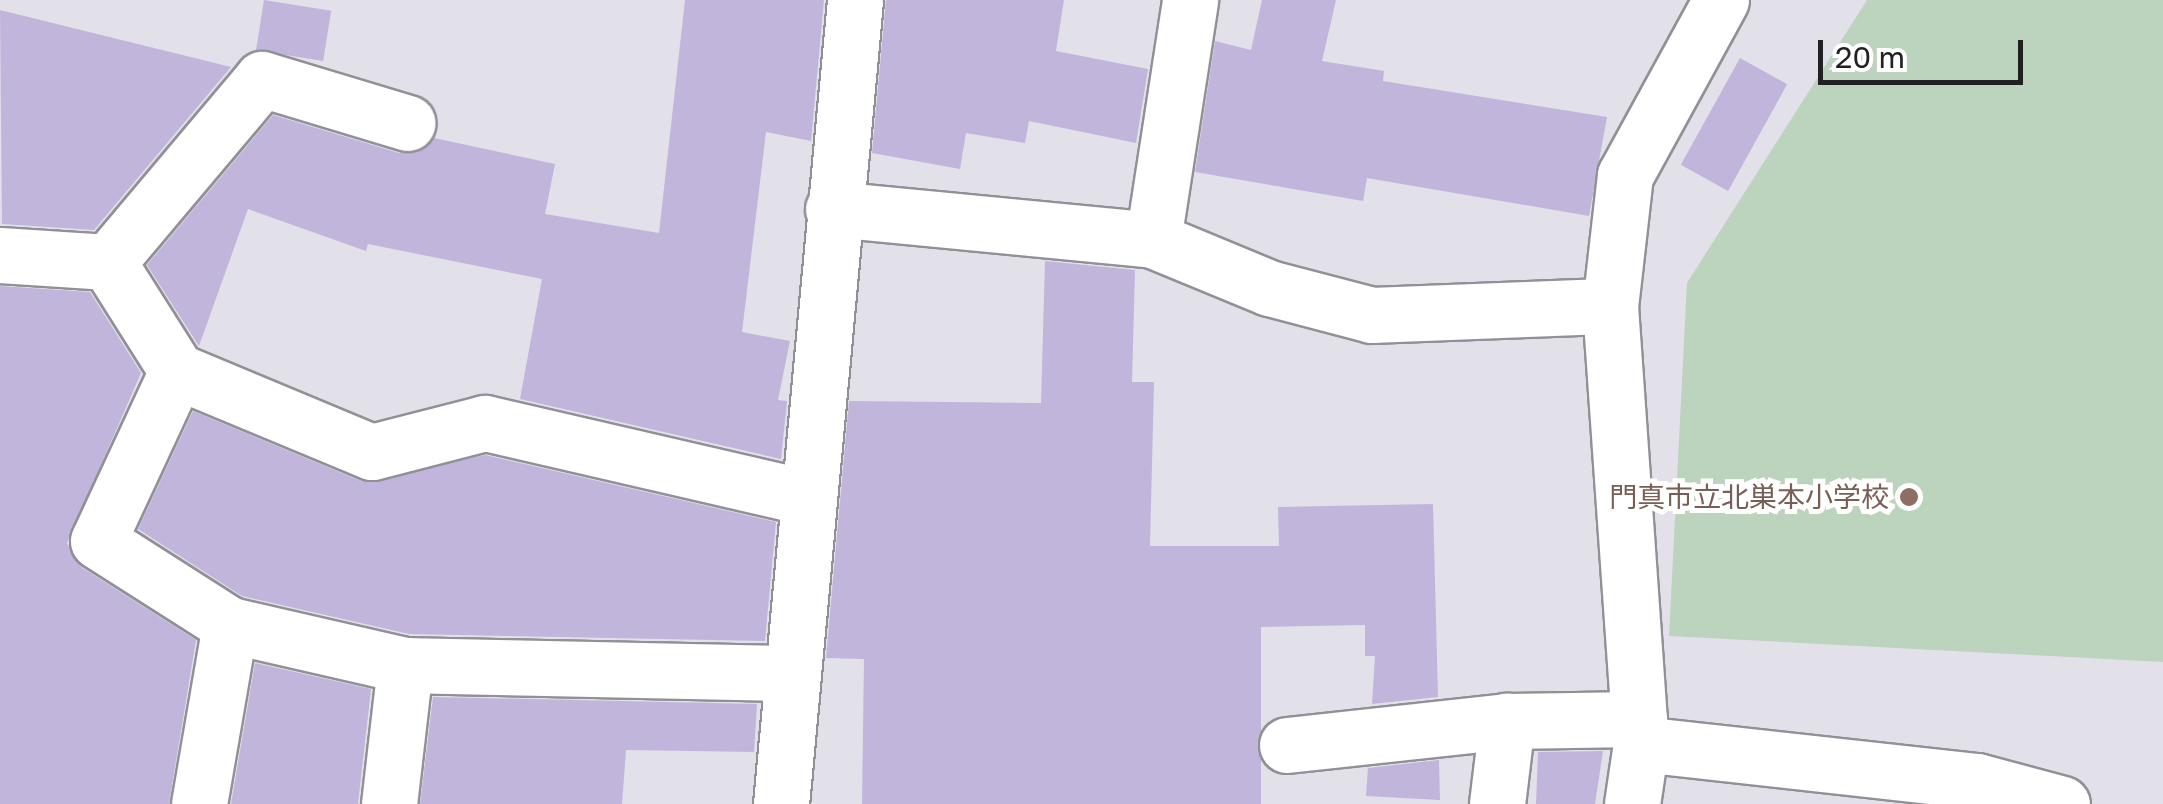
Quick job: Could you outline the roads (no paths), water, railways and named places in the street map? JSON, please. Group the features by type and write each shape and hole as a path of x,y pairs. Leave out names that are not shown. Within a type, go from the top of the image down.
{"street":[{"path":"781,804 804,497 855,0"},
{"path":"1153,240 1190,0"},
{"path":"1632,804 1640,732 1610,306 1625,175 1722,0"},
{"path":"108,262 262,79 408,123"},
{"path":"834,209 1153,240 1270,288 1372,315 1610,306"},
{"path":"0,256 108,262"},
{"path":"108,262 177,371 372,452 485,423 804,497"},
{"path":"177,371 98,542 230,625 405,665 793,673"},
{"path":"200,804 230,625"},
{"path":"389,804 405,665"},
{"path":"1497,804 1508,721"},
{"path":"1287,745 1508,721 1640,732 1977,781 2062,804"}],"place":[{"name":"門真市立北巣本小学校","path":"1909,497"}]}
